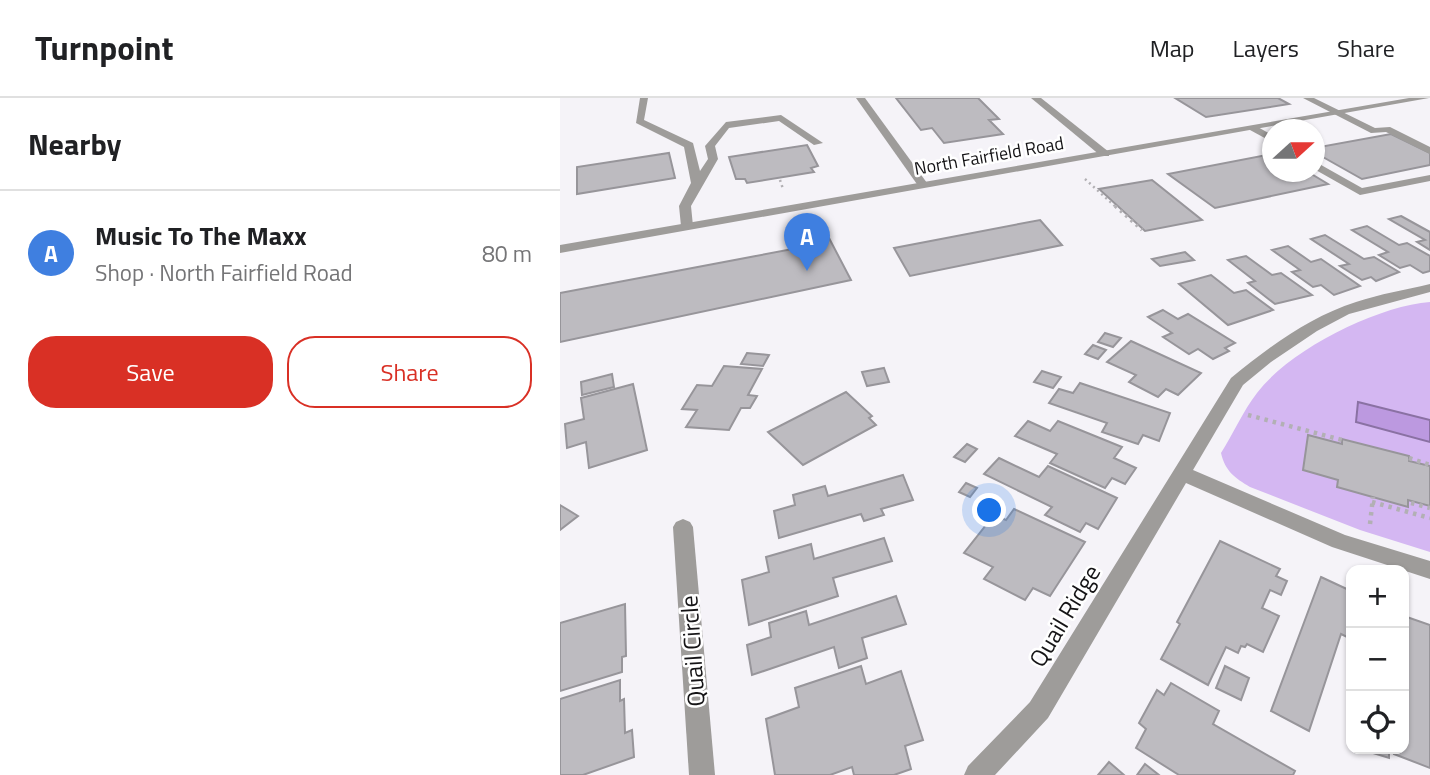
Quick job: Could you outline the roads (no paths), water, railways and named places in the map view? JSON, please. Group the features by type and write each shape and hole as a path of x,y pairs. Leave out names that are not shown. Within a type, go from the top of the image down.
{"street":[{"path":"644,98 639,121 689,145 697,183"},
{"path":"860,98 923,185"},
{"path":"1035,98 1105,154"},
{"path":"1307,98 1374,131 1387,129 1430,151"},
{"name":"North Fairfield Road","path":"560,249 1425,98"},
{"path":"687,226 685,206 713,159 710,146 726,125 781,118 818,143"},
{"path":"1253,128 1262,133"},
{"path":"1325,171 1360,192 1430,178"},
{"name":"Quail Ridge","path":"977,775 1039,710 1184,474 1237,382 1267,355 1339,314 1362,305 1430,288"},
{"path":"1184,474 1339,541 1430,570"},
{"name":"Quail Circle","path":"683,527 702,775"}],"place":[{"name":"Music To The Maxx","path":"807,271"}]}
